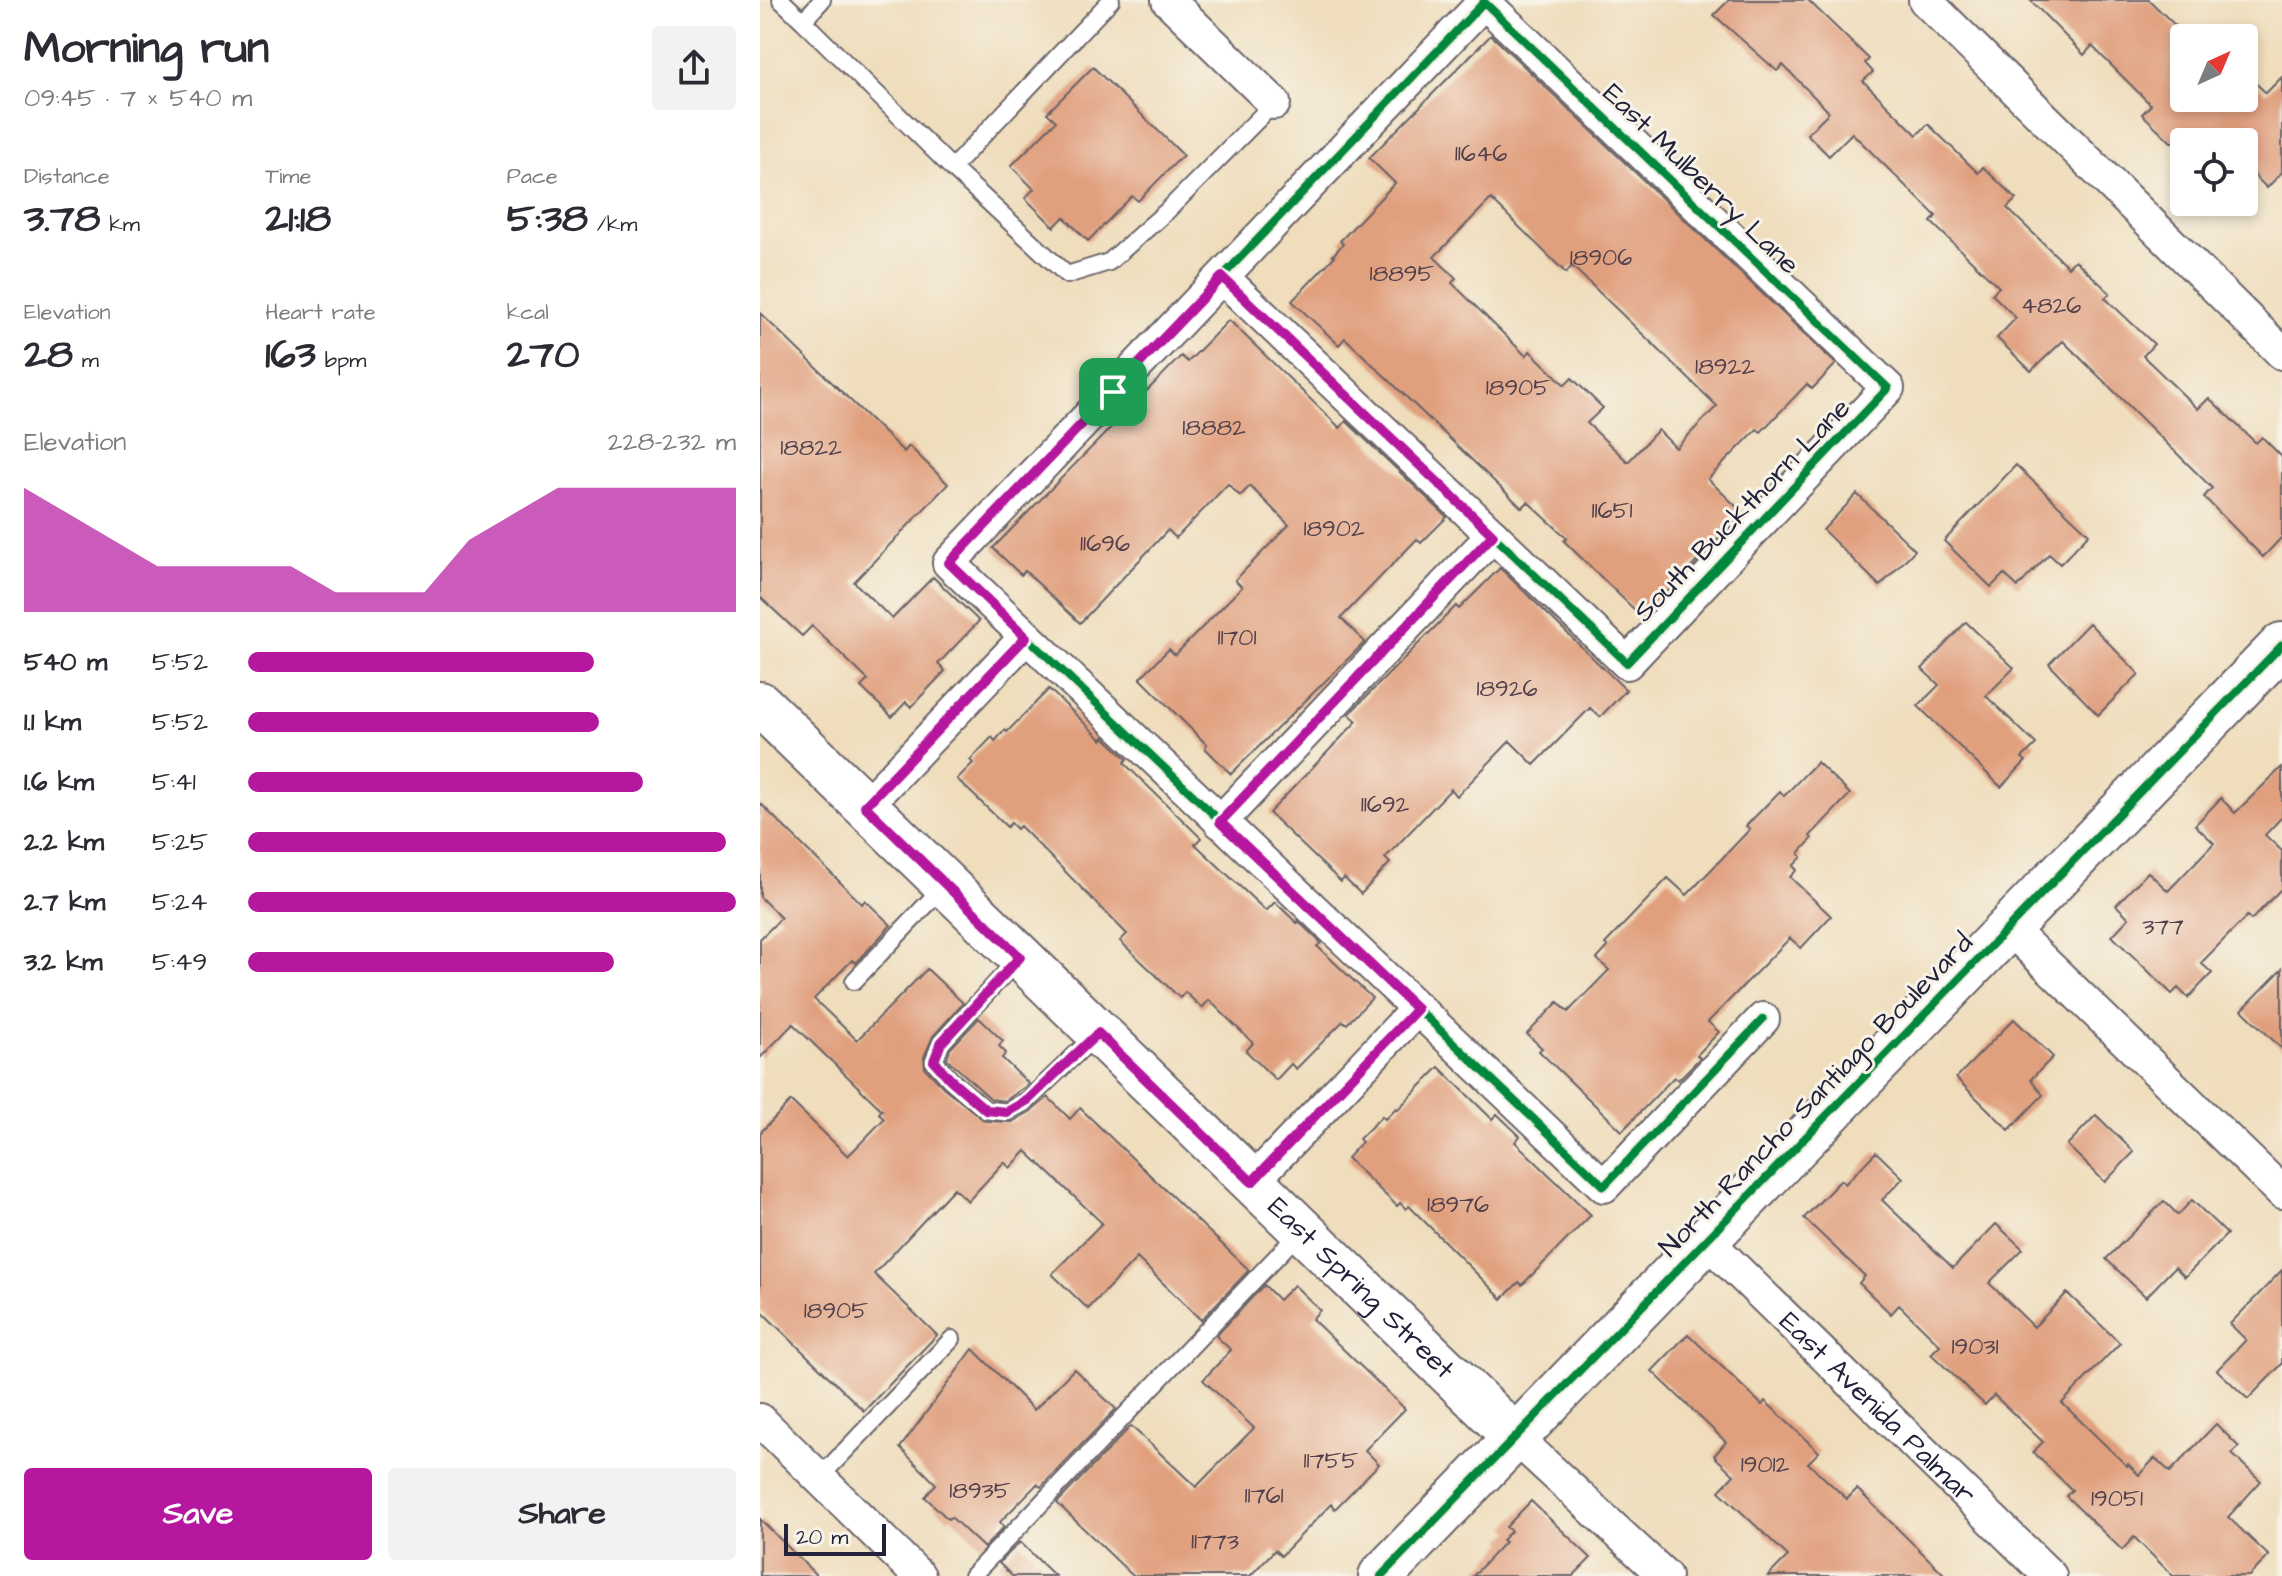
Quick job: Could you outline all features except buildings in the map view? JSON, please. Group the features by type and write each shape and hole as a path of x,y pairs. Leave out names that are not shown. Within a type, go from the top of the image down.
{"street":[{"path":"1168,0 1274,103"},
{"path":"1925,0 2282,353"},
{"name":"East Mulberry Lane","path":"1222,277 1484,2 1888,388"},
{"path":"1220,822 1493,535 1222,277 949,563 1220,822 1604,1186 1763,1019"},
{"name":"South Buckthorn Lane","path":"1493,535 1627,663 1888,388"},
{"path":"865,806 1026,637"},
{"name":"North Rancho Santiago Boulevard","path":"1381,1576 2282,645"},
{"name":"East Spring Street","path":"760,704 1515,1437"},
{"path":"2008,927 2282,1192"},
{"path":"1252,1182 1417,1009"},
{"name":"East Avenida Palmar","path":"1706,1240 2050,1576"},
{"path":"760,1420 919,1576"},
{"path":"1515,1437 1665,1576"}],"lane":[{"path":"781,0 952,168 1067,275 1109,262 1167,211 1274,103"},
{"path":"803,21 822,0"},
{"path":"952,168 1111,0"},
{"path":"854,981 946,884"},
{"path":"1020,957 941,1043 934,1061 950,1079 986,1110 1007,1112 1028,1100 1098,1033"},
{"path":"972,1576 1302,1230"},
{"path":"819,1478 952,1339"}],"cycle path":[{"path":"1222,277 1627,663 1888,388 1484,2 949,563 1604,1186 1763,1019"},
{"path":"1381,1576 2282,645"}],"route":[{"path":"1222,277 1493,535 1220,822 1417,1009 1252,1182 1098,1033 1028,1100 1007,1112 986,1110 950,1079 934,1061 941,1043 1020,957 865,806 1026,637 949,563 1113,392 1222,277"}]}
